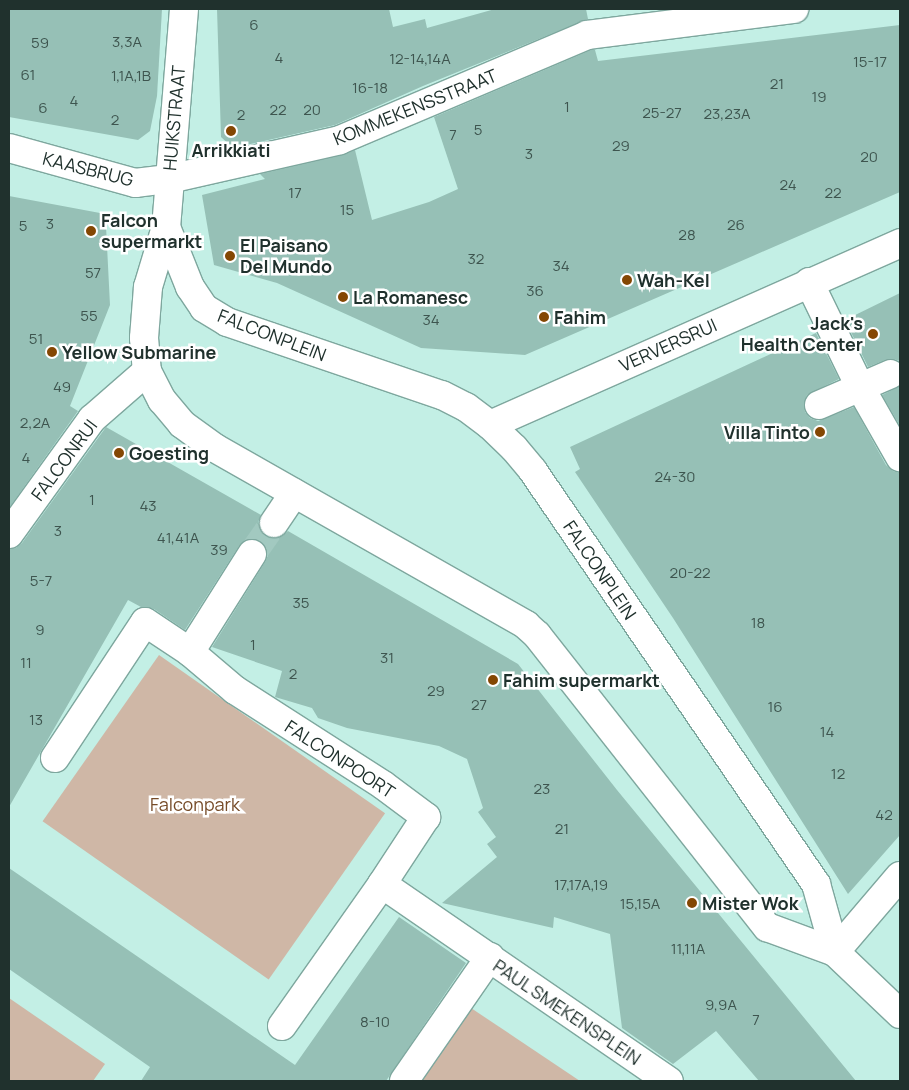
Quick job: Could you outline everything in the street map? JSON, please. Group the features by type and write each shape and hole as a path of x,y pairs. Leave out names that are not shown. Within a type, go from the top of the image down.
{"street":[{"name":"HUIKSTRAAT","path":"166,227 184,9"},
{"name":"KOMMEKENSSTRAAT","path":"169,179 340,140 627,19 794,9"},
{"name":"KAASBRUG","path":"9,148 134,183 169,179"},
{"path":"166,227 148,287 144,338 147,371 162,400 182,424 215,448 526,625 537,635 767,927 835,952 900,1014"},
{"name":"FALCONPLEIN","path":"166,227 190,287 204,308 227,322 442,395 466,407 490,425 514,448 533,471 816,884 835,952"},
{"name":"VERVERSRUI","path":"490,425 900,243"},
{"path":"809,282 860,387 900,457"},
{"name":"FALCONRUI","path":"9,534 92,419 147,371"},
{"path":"819,405 890,374"},
{"path":"274,522 294,493"},
{"path":"190,652 252,554"},
{"name":"FALCONPOORT","path":"55,758 145,622 190,652 235,690 383,785 426,816 382,884 282,1026"},
{"path":"835,952 900,876"},
{"path":"382,884 490,957"},
{"name":"PAUL SMEKENSPLEIN","path":"404,1081 490,957 669,1081"}],"green space":[{"name":"Falconpark","path":"159,655 385,813 269,980 43,821"},
{"path":"9,998 105,1064 93,1081 9,1081"},
{"path":"471,1008 580,1081 421,1081"}],"building":[{"path":"9,9 162,9 157,96 150,131 138,140 9,117"},
{"path":"217,9 389,9 393,27 425,19 427,28 495,9 586,9 588,19 423,86 335,125 233,148 221,137"},
{"path":"900,25 900,192 525,355 421,348 277,283 214,265 202,195 265,179 260,174 343,155 355,150 372,220 429,202 458,189 434,117 591,50 595,50 598,61"},
{"path":"9,196 100,213 106,226 110,305 70,406 78,411 9,508"},
{"path":"900,293 900,361 893,359 885,360 868,367 845,320"},
{"path":"816,333 839,379 807,395 804,403 805,412 810,418 818,421 854,407 886,465 893,471 900,473 900,835 848,894 673,618 575,472 580,469 570,447"},
{"path":"900,386 900,426 882,395"},
{"path":"106,427 261,515 258,522 260,529 266,536 280,537 288,531 518,664 617,790 856,1081 759,1081 716,1031 673,1064 622,1028 610,934 554,917 553,928 442,903 497,857 487,844 496,837 478,812 483,808 467,759 439,746 347,728 318,718 312,708 275,697 282,671 212,647 268,555 266,547 260,541 253,538 245,540 239,546 185,630 154,609 141,607 128,600 9,807 9,549 16,548 22,543"},
{"path":"9,868 295,1065 399,917 466,963 386,1081 141,1081 150,1067 9,969"}],"tunnel":[{"path":"252,554 274,523"}],"place":[{"name":"Arrikkiati","path":"231,131"},
{"name":"Falcon supermarkt","path":"91,231"},
{"name":"El Paisano Del Mundo","path":"230,256"},
{"name":"Wah-Kel","path":"627,280"},
{"name":"La Romanesc","path":"343,297"},
{"name":"Fahim","path":"544,317"},
{"name":"Jack's Health Center","path":"873,334"},
{"name":"Yellow Submarine","path":"52,352"},
{"name":"Villa Tinto","path":"820,432"},
{"name":"Goesting","path":"119,453"},
{"name":"Fahim supermarkt","path":"493,680"},
{"name":"Mister Wok","path":"692,903"}]}
